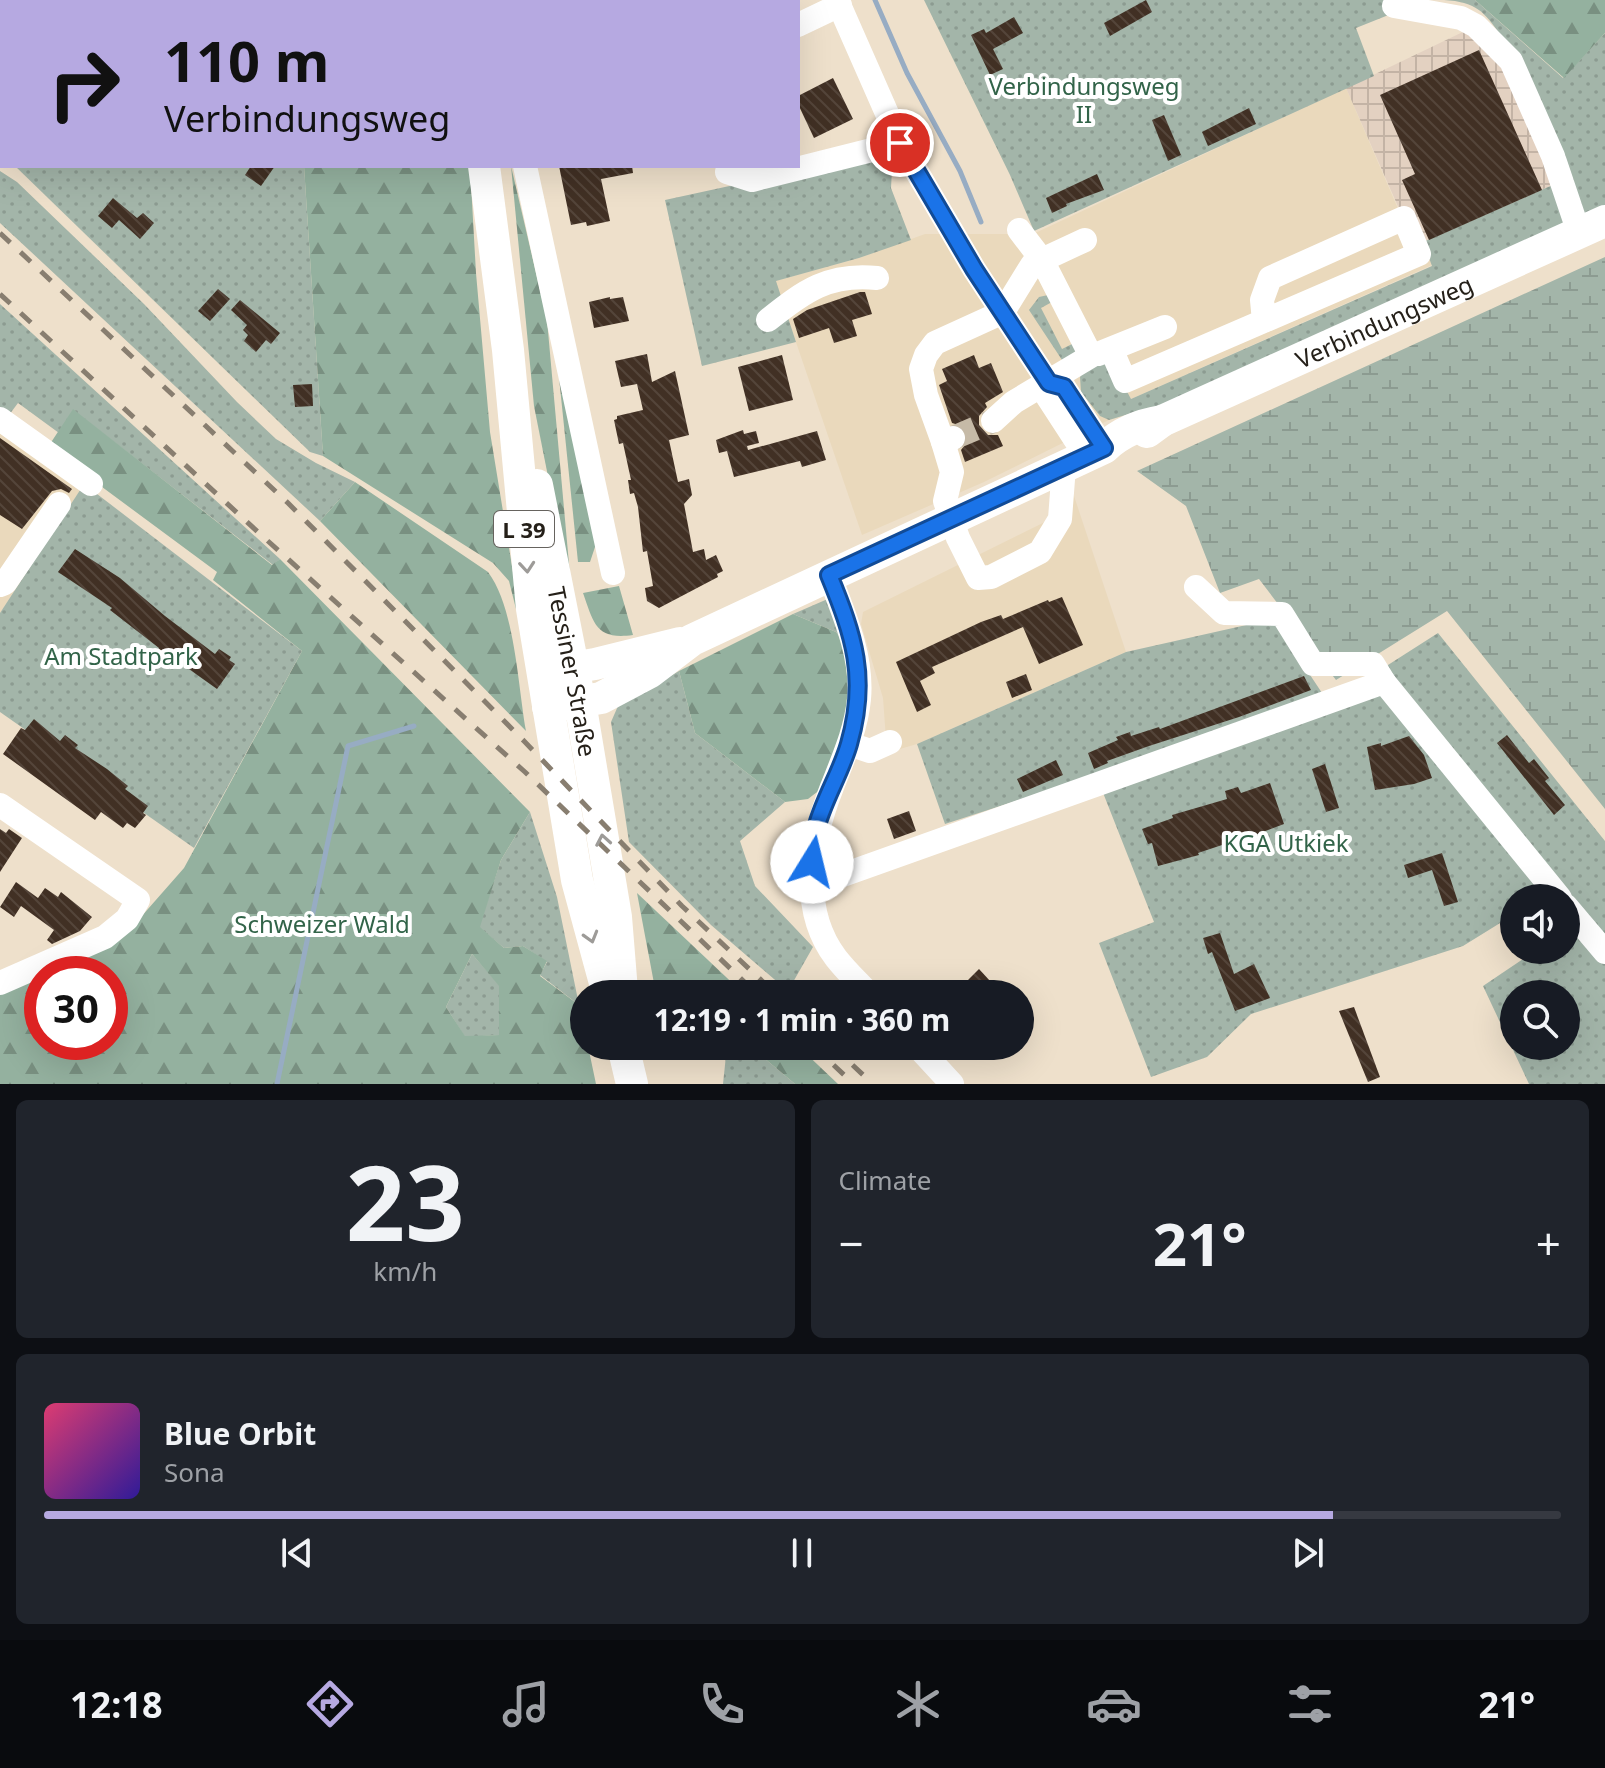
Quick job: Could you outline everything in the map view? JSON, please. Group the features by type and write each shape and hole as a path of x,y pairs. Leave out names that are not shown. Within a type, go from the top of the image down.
{"main road":[{"name":"Tessiner Straße","path":"484,168 508,350 530,600 577,880 604,980"},
{"name":"Verbindungsweg","path":"549,711 601,698 650,672 692,640 829,575 948,510 1085,457 1115,437 1141,425 1162,421 1592,227"},
{"name":"Tessiner Straße","path":"508,350 574,667 616,917 621,980"},
{"name":"Verbindungsweg","path":"542,673 692,640"}],"street":[{"path":"800,24 839,2 900,143 986,288 1003,312 1049,383 1064,387 1085,457 1060,519 1040,552 991,577 978,578 948,510 951,475 948,440 926,395 921,369 935,343 1003,312 1032,265 1085,240"},
{"path":"1394,6 1461,18 1476,26 1511,61 1553,156 1592,227"},
{"path":"727,172 752,180 900,143"},
{"path":"525,168 613,573"},
{"path":"1019,230 1102,353 1125,381 1264,321 1419,254 1404,218 1270,278 1262,300 1264,321"},
{"path":"768,320 818,284 855,276 877,278"},
{"path":"993,421 1014,402 1102,353 1165,327"},
{"path":"0,419 91,484"},
{"path":"0,585 5,583 59,504"},
{"path":"829,575 849,628 859,680 859,702 849,744 818,824 812,886 821,931 835,956 856,980"},
{"path":"1196,587 1224,613 1282,614 1313,664 1373,664 1384,682 1549,884"},
{"path":"812,886 1384,682"},
{"path":"849,744 870,751 890,742"},
{"path":"0,805 138,900 127,919 105,937 0,983"},
{"path":"1580,923 1605,952"},
{"path":"930,1060 952,1084"}],"shaded area":[{"path":"1467,30 1510,74 1555,184 1423,242 1400,211 1346,88"},
{"path":"1346,88 1399,211 1408,208 1432,265 1131,399 1132,413 1109,420 984,482 862,535 775,281 859,258 925,234 1033,234"},
{"path":"0,425 84,484 0,613"},
{"path":"1073,493 1126,652 917,744 893,751 886,739 883,698 861,624 863,612 1051,519"}],"green space":[{"name":"Verbindungsweg II","path":"924,0 1411,0 1396,12 1356,28 1374,76 1034,231 1010,175"},
{"path":"1444,0 1475,0 1563,78 1605,33 1605,208 1583,217 1501,36 1489,20 1472,6"},
{"path":"1475,0 1605,0 1605,33 1564,78"},
{"path":"882,153 892,170 891,188 911,240 776,281 796,342 702,366 665,200"},
{"path":"17,168 304,168 323,456 310,452"},
{"path":"304,168 470,168 490,432 519,609 516,609 509,581 493,563 323,456"},
{"path":"511,168 547,320 572,597 534,406"},
{"path":"0,171 17,182 144,304 276,439 355,482 320,521 0,223"},
{"path":"1555,184 1570,227 1136,419 1132,413 1109,420 1100,416 1081,392 1080,377 1086,367 1110,360 1131,399 1432,266 1423,242"},
{"path":"1605,257 1605,809 1447,611 1336,680 1259,579 1220,593 1186,506 1137,471"},
{"path":"1048,295 1052,302 1041,308 1062,349 1074,343 1078,352 1064,363 1029,310 1039,297"},
{"path":"0,304 280,559 273,565 73,410 59,433 18,403 6,419 0,414"},
{"path":"557,358 596,544 590,562 578,562"},
{"name":"Schweizer Wald","path":"73,409 272,565 280,559 530,812 501,860 480,927 504,948 523,946 547,961 540,976 570,998 570,1060 591,1060 596,1084 0,1084 0,990 24,979 24,1060 128,1060 128,956 76,956 126,934 184,868 302,651 213,580 217,572 48,447","holes":["472,954 499,986 499,1035 465,1036 446,1007"]},
{"path":"355,482 488,572 497,587 510,626 526,731 320,521"},
{"name":"Am Stadtpark","path":"84,484 302,651 194,848 0,712 0,613"},
{"path":"619,586 633,635 611,635 598,628 583,593"},
{"path":"830,598 843,641 836,632 793,614"},
{"path":"793,614 836,632 843,641 852,693 849,722 821,789 808,799 785,802 695,733 679,671"},
{"name":"KGA Utkiek","path":"1273,619 1324,696 1377,672 1438,633 1605,841 1605,1084 1529,1084 1518,1060 1580,1060 1580,980 1500,980 1500,1022 1483,986 1516,964 1580,964 1580,884 1500,884 1500,923 1463,946 1251,1014 1207,1057 1151,1077 1099,943 1154,922 1096,775 945,824 917,744 1126,652"},
{"path":"679,671 695,733 785,802 740,841 755,886 813,947 794,980 775,980 711,925 629,842 611,722 618,706"},
{"path":"530,812 557,897 574,980 570,980 570,998 540,975 547,962 523,946 504,948 479,927 501,860"},
{"path":"637,893 729,980 653,980"},
{"path":"472,954 500,986 499,1035 465,1037 446,1007"},
{"path":"726,1060 767,1060 795,1084 723,1084"},
{"path":"767,1060 813,1060 838,1084 795,1084"}],"building":[{"path":"1146,0 1152,12 1110,36 1104,23"},
{"path":"1014,17 1023,33 993,49 1003,69 990,75 971,35 984,29 986,33"},
{"path":"1479,50 1542,190 1429,240 1402,180 1415,174 1380,95"},
{"path":"833,78 853,119 814,138 800,108 800,95"},
{"path":"1249,108 1256,124 1208,146 1202,132"},
{"path":"1164,115 1181,155 1168,161 1152,120"},
{"path":"250,168 274,168 261,186 245,175"},
{"path":"559,168 632,168 633,173 601,179 610,221 587,226 586,222 571,225"},
{"path":"1097,174 1104,190 1066,204 1052,213 1046,198"},
{"path":"113,198 137,218 143,213 154,223 140,239 119,220 112,228 98,216"},
{"path":"218,289 230,299 210,321 198,311"},
{"path":"865,292 872,314 852,320 857,336 834,343 829,328 799,338 793,319 807,310"},
{"path":"623,297 629,321 594,328 589,302"},
{"path":"240,300 280,333 271,344 266,340 256,352 244,341 248,335 243,330 247,325 231,310"},
{"path":"647,354 652,382 675,371 689,435 669,440 678,482 689,479 692,495 684,504 693,552 704,549 706,560 716,555 723,571 717,574 718,577 659,608 647,601 645,588 653,586 647,551 643,552 638,507 634,493 630,494 628,480 631,480 623,443 619,444 614,420 617,416 643,410 637,384 621,387 615,361"},
{"path":"782,355 793,400 749,411 738,367"},
{"path":"974,355 979,368 991,363 1003,392 985,403 987,407 979,416 979,425 988,435 998,435 1003,446 965,462 961,450 968,441 967,433 962,426 952,423 939,385 947,381 942,369"},
{"path":"312,384 313,406 295,407 293,385"},
{"path":"743,430 744,434 756,431 759,443 747,446 748,450 817,431 826,460 802,467 800,461 734,477 727,451 719,453 716,440"},
{"path":"0,438 72,489 69,493 61,489 52,491 22,529 0,515"},
{"path":"75,549 120,578 215,654 219,649 231,657 229,660 235,664 217,689 172,657 171,660 157,652 159,648 110,610 112,608 58,572"},
{"path":"1062,597 1083,645 1039,664 1023,627 932,667 935,673 920,681 931,705 917,712 896,662 981,622 1001,615 1003,619"},
{"path":"1026,674 1032,690 1012,698 1006,682"},
{"path":"1304,676 1311,690 1107,761 1094,769 1088,753 1118,740 1116,737 1130,732 1131,736 1160,729"},
{"path":"34,719 60,741 65,735 78,745 75,748 107,769 128,786 125,789 148,806 143,813 146,815 135,828 127,823 123,828 101,812 95,820 3,754 21,728 25,730"},
{"path":"1507,735 1529,763 1534,759 1549,778 1545,781 1565,805 1554,815 1497,743"},
{"path":"1409,736 1424,755 1432,778 1375,790 1367,747 1381,743 1381,746"},
{"path":"1056,760 1063,775 1023,792 1017,779"},
{"path":"1325,764 1339,808 1326,812 1312,769"},
{"path":"1270,783 1284,824 1255,835 1256,840 1242,844 1240,839 1158,866 1152,843 1148,844 1142,829 1173,818 1172,815 1227,799 1225,791 1238,787 1241,793"},
{"path":"909,811 916,831 894,839 887,819"},
{"path":"0,829 6,833 9,829 22,838 0,872"},
{"path":"1442,853 1458,902 1444,906 1432,870 1408,878 1404,865"},
{"path":"16,882 38,898 45,888 58,897 61,892 92,917 80,931 52,944 47,940 54,930 21,906 14,917 0,907"},
{"path":"1220,933 1234,974 1254,964 1270,998 1235,1011 1212,952 1208,954 1203,938"},
{"path":"979,969 989,980 968,980"},
{"path":"1354,1007 1380,1077 1368,1082 1339,1011"}],"waterway":[{"path":"875,0 907,73 960,171 981,222"},
{"path":"277,1084 348,746 414,726"}],"tunnel":[{"path":"953,438 993,421"}],"railway":[{"path":"0,233 288,503 682,906 761,980"},
{"path":"0,294 525,772 742,980"},
{"path":"828,1060 854,1084"},
{"path":"847,1060 873,1084"}],"route":[{"path":"812,862 818,824 849,744 859,702 859,680 849,628 829,575 1104,448 1064,387 1049,383 974,269 900,143"}]}
